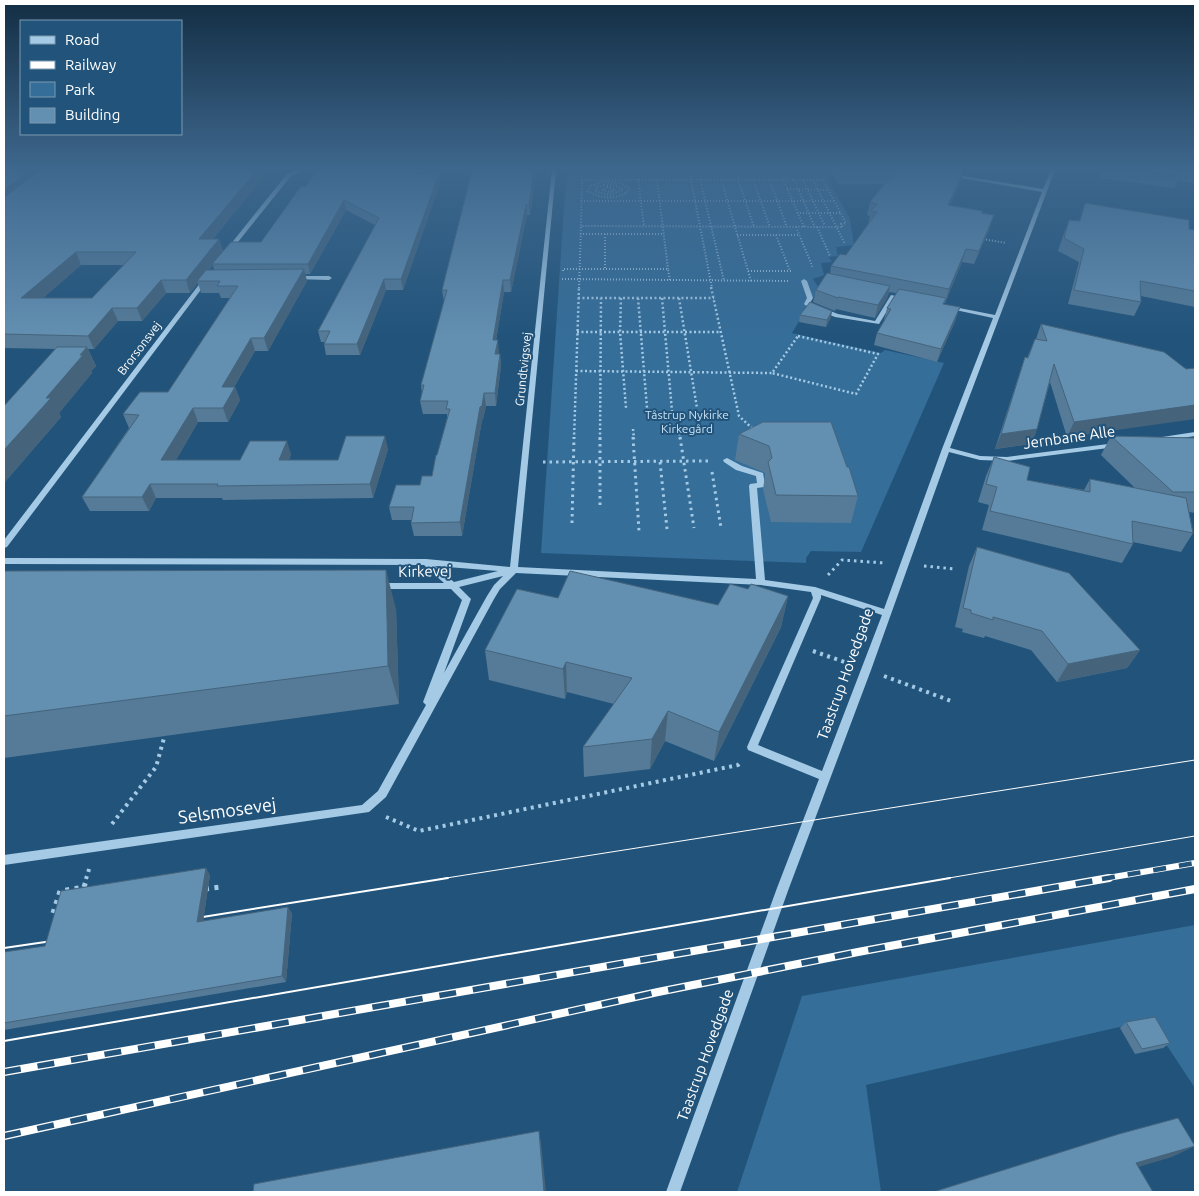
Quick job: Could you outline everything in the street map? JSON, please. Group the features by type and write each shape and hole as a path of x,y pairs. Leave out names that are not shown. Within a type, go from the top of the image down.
{"street":[{"path":"224,256 248,226"},
{"name":"Grundtvigsvej","path":"514,570 548,226"},
{"name":"Taastrup Hovedgade","path":"673,1192 824,776 863,679 946,449 1032,226"},
{"name":"Brorsonsvej","path":"4,545 213,270"},
{"path":"207,278 217,278"},
{"path":"292,278 329,278"},
{"path":"804,281 810,298 807,304 837,316 877,323 896,296 884,294"},
{"path":"940,306 996,317"},
{"path":"1151,440 1195,434"},
{"name":"Jernbane Alle","path":"946,449 980,458 1007,459 1121,444"},
{"path":"727,460 739,468 760,475 761,485 753,486 761,582"},
{"name":"Kirkevej","path":"4,561 426,562 514,570 761,582 815,590 886,613"},
{"path":"415,734 467,599 426,562"},
{"path":"365,808 382,794 490,598 497,587 514,570"},
{"name":"Kirkevej","path":"365,586 452,586 514,570"},
{"path":"815,590 818,598 752,748 824,776"},
{"name":"Selsmosevej","path":"4,860 365,808"}],"path":[{"path":"572,523 580,226 842,226"},
{"path":"663,226 670,281"},
{"path":"700,226 739,416 759,435"},
{"path":"711,226 724,281"},
{"path":"735,227 751,281"},
{"path":"755,227 759,235"},
{"path":"766,227 769,235"},
{"path":"776,227 790,270"},
{"path":"787,227 790,235"},
{"path":"796,227 814,270 806,270"},
{"path":"816,227 830,256"},
{"path":"837,227 846,244"},
{"path":"580,234 664,234"},
{"path":"605,268 606,234"},
{"path":"737,235 800,235"},
{"path":"978,238 1024,246"},
{"path":"668,269 564,269 562,279 804,281"},
{"path":"748,270 798,270"},
{"path":"578,298 714,298"},
{"path":"600,505 601,298"},
{"path":"620,298 620,332 626,408"},
{"path":"638,298 647,408"},
{"path":"662,298 672,411"},
{"path":"679,298 697,408"},
{"path":"577,332 721,332"},
{"path":"576,372 772,373 856,394 878,354 798,336 772,373"},
{"path":"633,429 639,531"},
{"path":"679,429 694,528"},
{"path":"525,462 727,460"},
{"path":"660,462 667,529"},
{"path":"712,471 721,528"},
{"path":"921,690 954,702"},
{"path":"63,911 53,913 60,891 84,887 95,847 156,768 164,738"},
{"path":"365,808 419,831 738,765 752,748"},
{"path":"202,890 221,887"}],"green space":[{"name":"Tåstrup Nykirke Kirkegård","path":"563,226 851,226 854,245 836,247 838,256 829,257 832,262 821,263 824,275 813,279 819,288 792,333 881,353 885,350 944,363 861,552 811,551 806,558 806,563 541,553"},
{"path":"1195,925 1195,1088 1150,1020 866,1085 881,1192 737,1192 802,996"}],"building":[{"path":"4,226 210,226 199,239 219,239 186,280 161,280 137,308 112,308 88,336 4,334","holes":["76,252 136,252 92,298 21,298"]},
{"path":"273,226 329,226 308,264 212,264 231,242 261,242"},
{"path":"375,226 420,226 401,279 384,279 357,344 324,344 330,331 318,331"},
{"path":"458,226 522,226 510,280 503,280 493,340 498,340 495,354 500,354 495,393 484,393 482,406 480,407 460,522 411,523 414,507 389,507 396,485 420,485 422,476 432,476 436,455 450,409 446,409 448,401 420,401 424,385 421,385 447,290 442,290"},
{"path":"867,226 989,226 979,251 966,249 949,289 831,266 840,254 846,255"},
{"path":"1067,226 1189,226 1189,229 1195,230 1195,291 1140,281 1141,302 1074,290 1084,249 1064,238"},
{"path":"304,269 264,338 251,338 222,387 235,387 223,408 193,408 161,460 240,460 250,441 287,441 279,460 338,460 346,436 385,436 370,484 217,486 218,484 150,484 142,497 82,497 139,415 123,414 140,392 168,392 238,286 217,286 220,281 197,281 206,270"},
{"path":"827,273 890,286 878,305 838,298 816,290"},
{"path":"899,289 946,298 943,304 960,307 941,349 877,333 891,309 887,308"},
{"path":"810,302 832,311 827,320 800,315"},
{"path":"1041,324 1164,352 1186,369 1195,368 1195,405 1074,422 1054,364 1037,429 1001,434 1025,357 1028,358 1035,339 1047,341"},
{"path":"57,347 87,347 80,355 83,355 46,398 51,398 4,450 4,406"},
{"path":"763,422 831,422 858,496 776,495 768,462 772,458 769,446 739,434"},
{"path":"1111,436 1195,438 1195,492 1173,492"},
{"path":"994,457 1030,467 1027,480 1090,492 1090,479 1186,498 1193,533 1132,521 1133,544 990,511 997,487 986,484"},
{"path":"977,547 1069,573 1140,650 1068,664 1042,631 993,617 993,620 971,613 971,610 963,608"},
{"path":"386,570 388,666 4,716 4,571"},
{"path":"570,571 718,605 730,584 748,589 751,584 788,596 719,732 668,711 652,739 583,747 632,678 566,662 563,669 485,650 517,589 558,598"},
{"path":"206,868 197,922 288,907 282,976 4,1023 4,952 45,946 61,891"},
{"path":"1155,1017 1170,1043 1142,1049 1126,1022"},
{"path":"1178,1118 1195,1146 1136,1163 1153,1192 933,1192 1119,1134"},
{"path":"539,1131 544,1192 253,1192 254,1184"}],"tram line":[{"path":"440,879 1195,760"},
{"path":"943,879 1195,836"},
{"path":"190,919 448,878"},
{"path":"4,1041 950,878"},
{"path":"4,948 59,940"}],"railway":[{"path":"1102,879 1195,863"},
{"path":"4,1072 1109,878"},
{"path":"4,1136 658,992 858,952 1195,889"}]}
